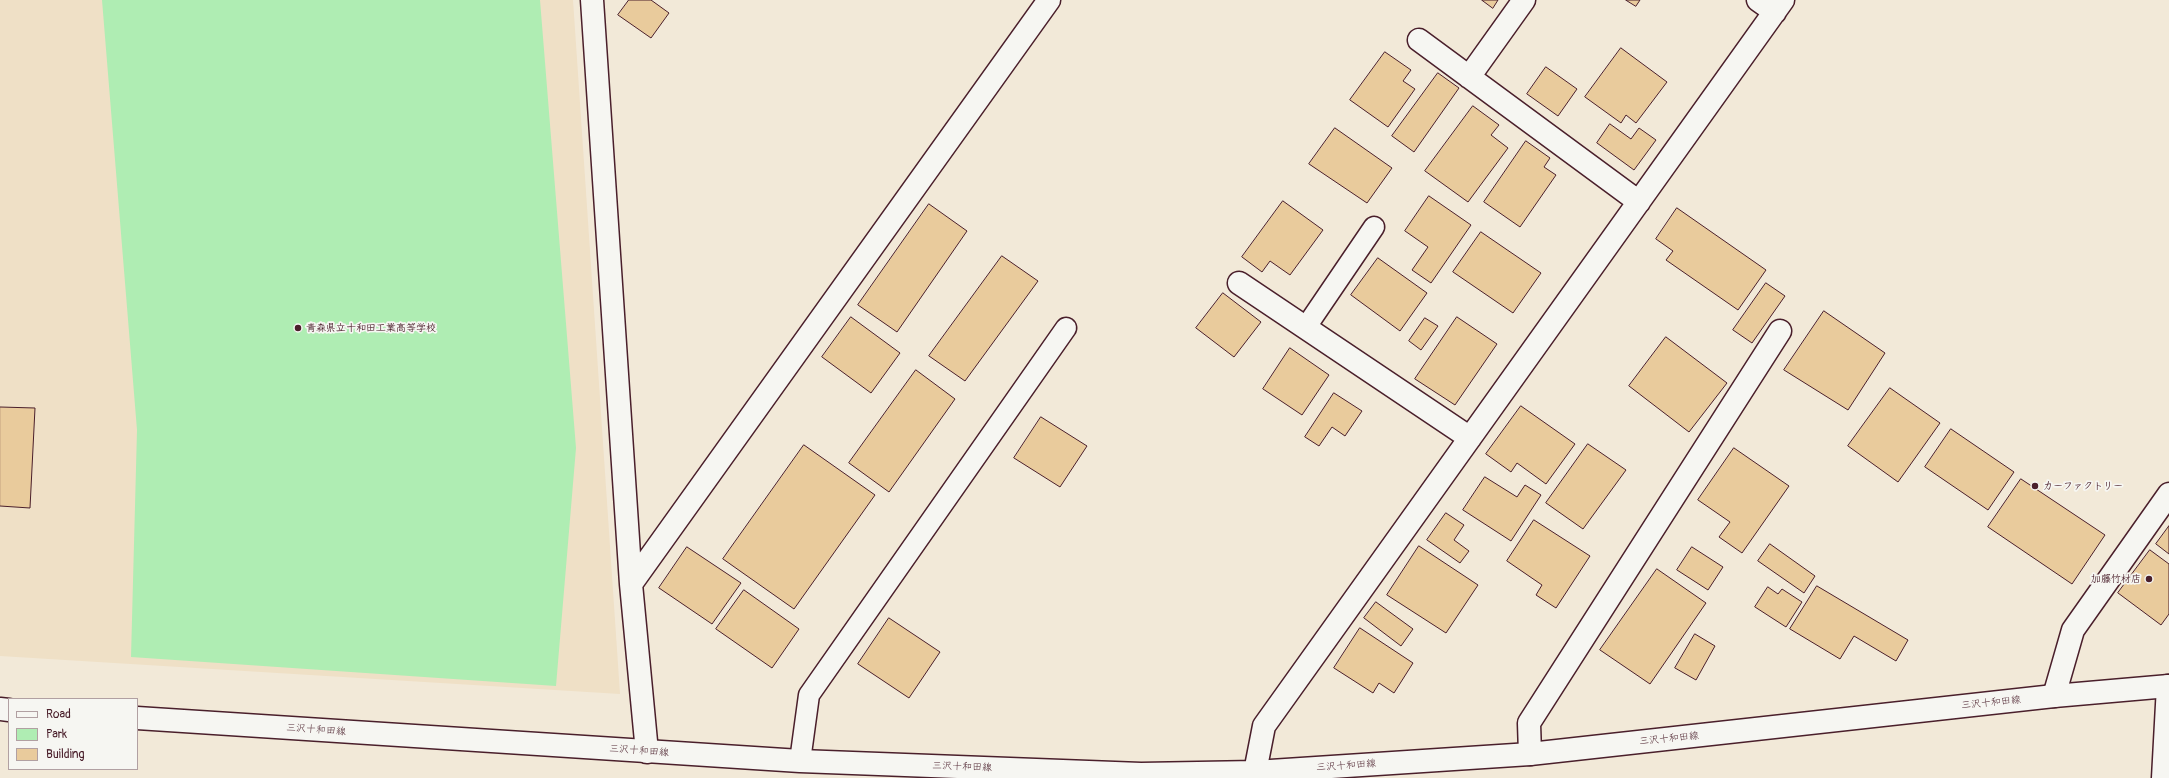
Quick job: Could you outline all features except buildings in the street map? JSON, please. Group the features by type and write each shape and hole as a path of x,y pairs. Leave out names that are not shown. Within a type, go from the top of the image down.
{"street":[{"path":"592,0 631,584 647,752"},
{"path":"631,584 1049,0"},
{"path":"1469,77 1524,0"},
{"path":"1255,772 1264,726 1639,202 1772,4"},
{"path":"1419,40 1639,202"},
{"path":"1239,283 1470,438"},
{"path":"1530,754 1529,723 1780,331"},
{"path":"2054,696 2073,630 2169,494"},
{"path":"2163,778 2169,686"},
{"name":"三沢十和田線","path":"138,718 800,761 1141,774 1255,772 1530,754 2054,696 2169,686"}],"lane":[{"path":"1306,328 1374,228"},
{"path":"800,761 808,695 1066,328"}],"shaded area":[{"name":"青森県立十和田工業高等学校","path":"0,0 573,0 620,694 0,656"}],"green space":[{"name":"青森県立十和田工業高等学校","path":"102,0 540,0 576,448 556,686 131,657 137,430"}],"place":[{"name":"青森県立十和田工業高等学校","path":"298,328"},
{"name":"カーファクトリー","path":"2035,486"},
{"name":"加藤竹材店","path":"2149,579"}]}
